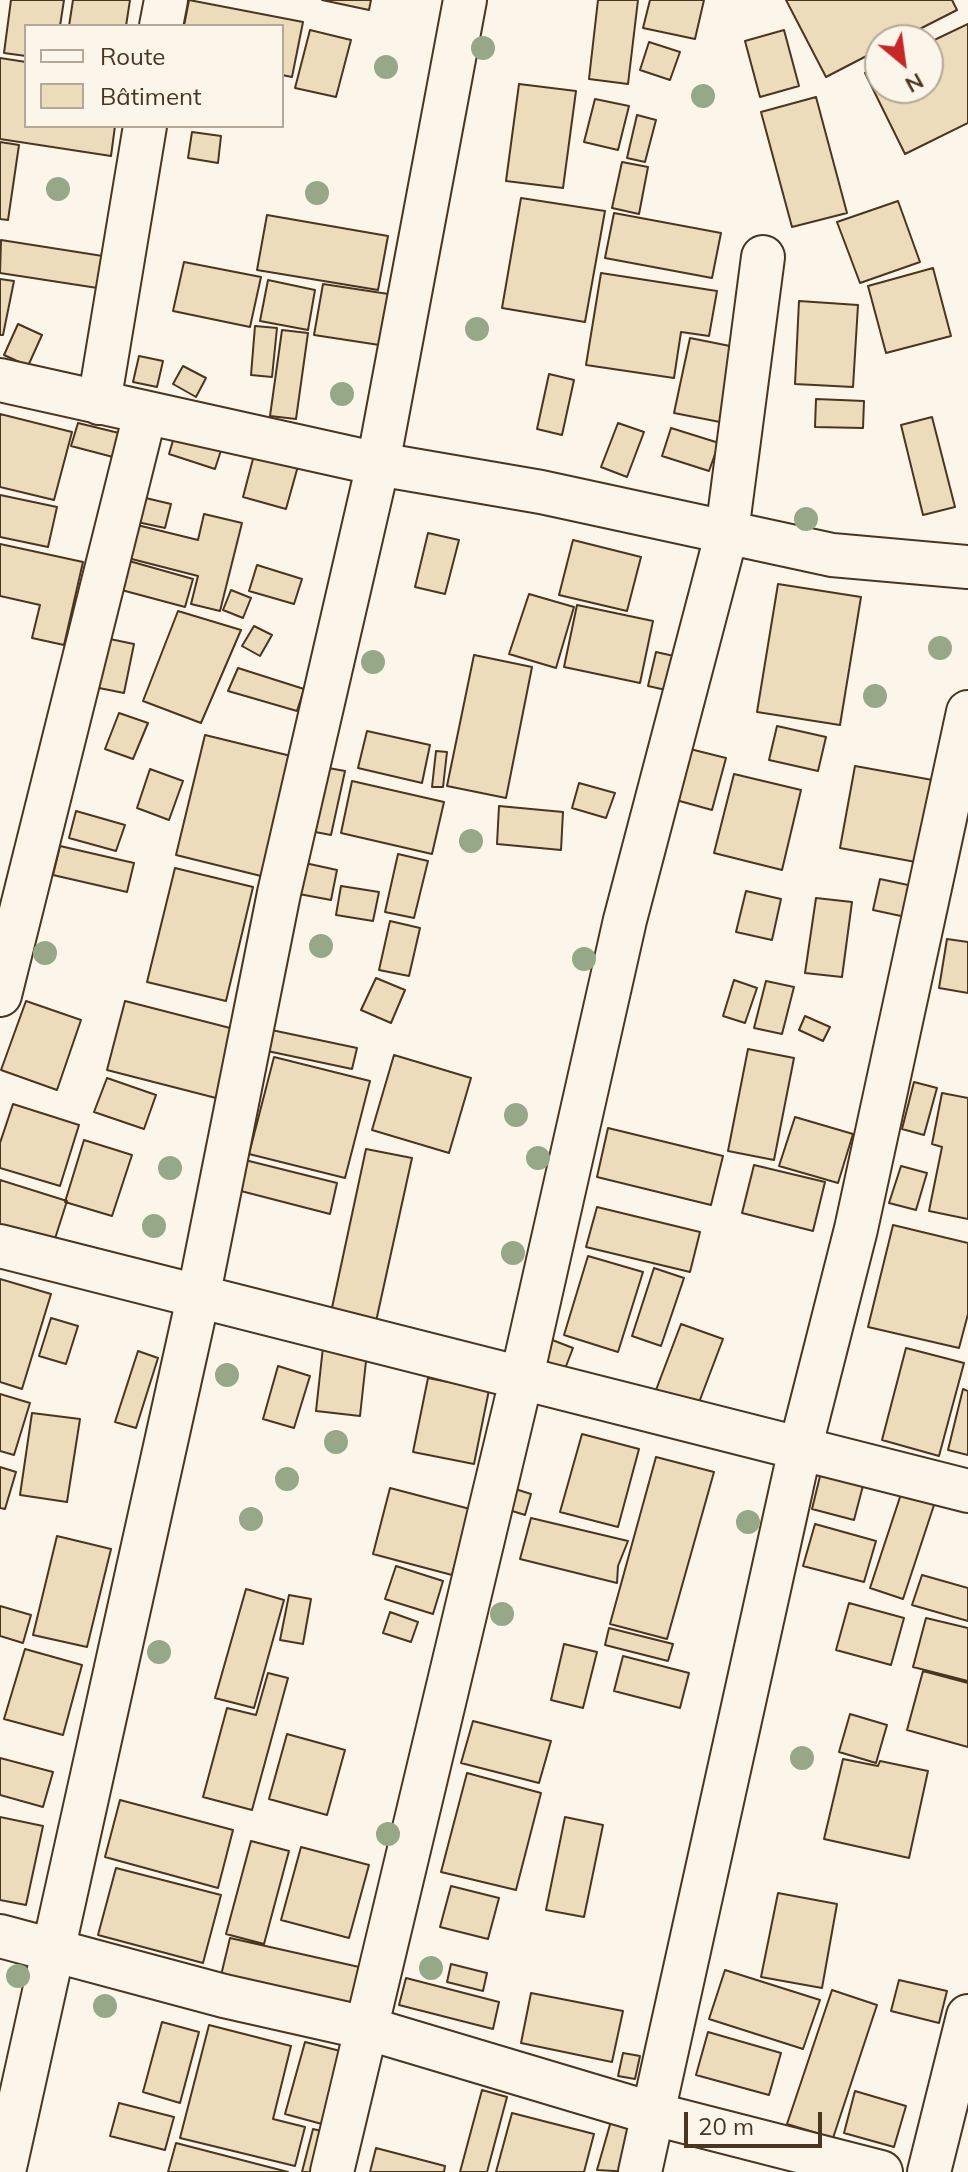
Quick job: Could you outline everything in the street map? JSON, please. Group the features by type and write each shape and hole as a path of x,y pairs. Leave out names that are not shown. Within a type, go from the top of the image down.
{"street":[{"path":"161,24 166,0"},
{"path":"4,2172 198,1298 279,893 378,464 465,0"},
{"path":"99,403 145,128"},
{"path":"332,2172 522,1376 625,920 727,532 763,257"},
{"path":"0,380 378,464 541,492 832,555 968,567"},
{"path":"0,995 145,414"},
{"path":"640,2172 800,1449 856,1229 968,712"},
{"path":"0,1246 409,1352 522,1376 968,1491"},
{"path":"0,1936 224,1996 366,2028 654,2114 881,2172"},
{"path":"929,2172 968,2016"}],"building":[{"path":"11,0 64,0 60,24 24,24 24,56 4,53"},
{"path":"73,0 130,0 126,24 69,24"},
{"path":"189,0 303,22 292,77 284,75 284,24 184,24"},
{"path":"322,0 371,0 369,10"},
{"path":"598,0 638,0 628,84 589,79"},
{"path":"650,0 704,0 695,39 643,28"},
{"path":"786,0 952,0 957,10 929,24 864,24 864,57 826,77"},
{"path":"968,24 968,123 905,154 880,104 944,104 944,35"},
{"path":"310,30 351,40 336,97 295,88"},
{"path":"784,30 799,86 760,97 745,41"},
{"path":"649,42 680,52 670,80 640,70"},
{"path":"0,58 24,62 24,128 115,128 111,156 0,139"},
{"path":"519,84 576,91 563,188 506,181"},
{"path":"816,97 847,213 792,227 761,112"},
{"path":"595,99 629,106 618,150 584,142"},
{"path":"637,115 656,120 645,162 627,158"},
{"path":"192,132 221,136 218,163 188,158"},
{"path":"0,142 19,145 8,220 0,219"},
{"path":"622,162 648,167 639,214 612,208"},
{"path":"521,198 605,211 585,322 502,308"},
{"path":"898,201 920,262 860,283 837,222"},
{"path":"614,213 721,233 712,278 605,258"},
{"path":"267,215 388,236 378,290 257,270"},
{"path":"1,240 109,257 104,289 0,273"},
{"path":"184,262 261,277 250,327 173,311"},
{"path":"933,268 951,336 886,353 868,286"},
{"path":"601,273 717,291 709,336 681,332 674,378 586,365"},
{"path":"0,279 14,281 3,335 0,335"},
{"path":"268,280 315,290 308,330 260,321"},
{"path":"323,284 395,295 386,346 314,335"},
{"path":"799,301 858,305 853,387 795,384"},
{"path":"18,324 42,335 28,366 4,355"},
{"path":"255,326 277,328 272,377 251,375"},
{"path":"282,330 308,333 296,419 270,416"},
{"path":"690,338 735,347 720,422 674,413"},
{"path":"139,356 163,361 157,387 133,382"},
{"path":"183,366 206,378 196,397 173,384"},
{"path":"549,374 574,380 562,435 537,429"},
{"path":"816,399 864,401 863,428 815,427"},
{"path":"0,414 72,432 54,500 0,487"},
{"path":"932,417 955,507 923,515 901,425"},
{"path":"78,423 119,433 113,457 71,446"},
{"path":"618,423 644,432 627,477 601,467"},
{"path":"177,427 224,441 215,469 169,454"},
{"path":"671,428 719,443 709,471 662,456"},
{"path":"254,455 298,466 286,509 243,497"},
{"path":"0,495 57,507 48,547 0,537"},
{"path":"133,495 171,504 165,528 128,520"},
{"path":"204,514 242,523 220,611 191,604 198,576 120,556 129,523 198,540"},
{"path":"428,533 459,540 445,594 415,587"},
{"path":"573,540 641,557 627,611 559,595"},
{"path":"0,544 83,562 64,645 32,638 40,605 0,596"},
{"path":"122,559 193,579 185,607 114,588"},
{"path":"257,565 302,579 294,604 249,591"},
{"path":"778,584 861,597 840,725 757,712"},
{"path":"231,590 251,598 243,618 223,610"},
{"path":"529,594 574,607 556,668 509,654"},
{"path":"577,605 653,621 640,683 564,667"},
{"path":"178,611 241,630 201,723 143,701"},
{"path":"254,626 272,635 260,656 242,646"},
{"path":"105,638 134,644 124,693 94,687"},
{"path":"656,652 674,656 666,690 648,686"},
{"path":"474,655 532,667 506,798 447,786"},
{"path":"238,668 304,689 297,711 228,691"},
{"path":"119,713 148,723 133,759 105,749"},
{"path":"777,726 826,737 818,771 769,760"},
{"path":"367,731 430,745 422,783 358,768"},
{"path":"205,735 291,756 261,876 176,855"},
{"path":"690,749 726,758 712,810 676,800"},
{"path":"436,751 447,752 443,787 432,787"},
{"path":"855,766 938,781 921,863 840,848"},
{"path":"323,767 345,771 331,835 310,831"},
{"path":"150,769 183,781 169,820 137,808"},
{"path":"734,774 801,790 782,870 714,853"},
{"path":"352,781 444,802 432,854 341,833"},
{"path":"579,783 615,793 606,818 572,808"},
{"path":"499,806 563,812 561,850 497,844"},
{"path":"76,811 125,825 116,851 69,838"},
{"path":"60,846 134,863 127,892 53,875"},
{"path":"398,854 428,861 414,918 385,912"},
{"path":"305,863 337,870 331,900 299,894"},
{"path":"175,868 253,887 226,1001 147,982"},
{"path":"880,879 922,888 915,919 873,910"},
{"path":"341,886 379,892 373,921 336,915"},
{"path":"746,891 781,899 772,940 736,932"},
{"path":"816,898 852,902 842,977 805,973"},
{"path":"390,921 420,928 409,976 379,970"},
{"path":"947,939 968,942 968,993 939,988"},
{"path":"376,978 405,990 391,1023 361,1010"},
{"path":"734,980 757,988 745,1023 723,1016"},
{"path":"766,981 794,987 782,1034 754,1028"},
{"path":"26,1001 81,1020 57,1090 1,1070"},
{"path":"125,1001 234,1029 216,1098 107,1070"},
{"path":"805,1016 830,1027 823,1041 799,1030"},
{"path":"262,1028 357,1048 352,1069 258,1049"},
{"path":"748,1049 794,1058 774,1160 728,1151"},
{"path":"394,1055 471,1078 449,1153 372,1130"},
{"path":"274,1057 370,1081 345,1178 249,1154"},
{"path":"107,1078 156,1095 144,1129 94,1112"},
{"path":"914,1082 937,1088 924,1135 902,1129"},
{"path":"942,1093 968,1098 968,1219 929,1211 942,1147 932,1144"},
{"path":"13,1104 79,1125 60,1186 0,1168 0,1143"},
{"path":"795,1117 853,1134 838,1183 779,1166"},
{"path":"608,1128 723,1156 711,1205 597,1177"},
{"path":"84,1140 132,1155 112,1216 65,1202"},
{"path":"366,1149 412,1158 375,1326 330,1317"},
{"path":"245,1160 337,1183 330,1214 237,1190"},
{"path":"754,1165 825,1182 813,1231 742,1213"},
{"path":"901,1166 927,1173 916,1210 889,1203"},
{"path":"0,1180 67,1201 52,1248 0,1233"},
{"path":"597,1207 700,1232 690,1272 586,1247"},
{"path":"893,1225 968,1243 968,1314 959,1348 868,1327"},
{"path":"588,1256 643,1272 618,1352 564,1335"},
{"path":"654,1268 684,1278 661,1346 632,1336"},
{"path":"0,1279 51,1294 22,1389 0,1382"},
{"path":"51,1318 78,1326 66,1364 39,1356"},
{"path":"681,1324 723,1339 698,1405 656,1390"},
{"path":"547,1338 573,1348 563,1374 537,1364"},
{"path":"323,1347 367,1352 360,1416 316,1411"},
{"path":"906,1348 964,1363 939,1456 882,1440"},
{"path":"138,1351 158,1358 136,1428 115,1422"},
{"path":"278,1366 310,1376 294,1428 263,1419"},
{"path":"428,1378 489,1390 474,1464 413,1452"},
{"path":"963,1389 968,1391 968,1455 948,1450"},
{"path":"0,1394 30,1403 14,1455 0,1451"},
{"path":"32,1413 80,1419 67,1502 20,1495"},
{"path":"582,1434 639,1449 618,1527 560,1512"},
{"path":"656,1457 714,1472 667,1639 610,1624"},
{"path":"0,1467 16,1472 5,1509 0,1508"},
{"path":"822,1468 865,1478 854,1520 812,1509"},
{"path":"390,1488 470,1509 452,1575 373,1554"},
{"path":"512,1488 531,1494 525,1515 506,1509"},
{"path":"902,1491 935,1502 903,1599 870,1588"},
{"path":"531,1518 628,1541 618,1566 617,1583 520,1559"},
{"path":"815,1524 876,1541 864,1582 803,1566"},
{"path":"57,1536 111,1549 87,1647 33,1635"},
{"path":"396,1566 443,1581 433,1614 385,1599"},
{"path":"922,1575 968,1588 968,1621 912,1605"},
{"path":"246,1589 284,1600 254,1708 215,1698"},
{"path":"289,1595 311,1599 303,1644 280,1640"},
{"path":"849,1603 904,1618 891,1665 836,1650"},
{"path":"0,1606 31,1615 23,1643 0,1636"},
{"path":"390,1612 418,1622 411,1642 383,1633"},
{"path":"926,1618 968,1628 968,1681 913,1667"},
{"path":"609,1628 673,1644 668,1661 605,1645"},
{"path":"564,1644 597,1652 583,1708 551,1700"},
{"path":"25,1649 82,1665 63,1735 4,1719"},
{"path":"623,1656 689,1673 680,1708 614,1691"},
{"path":"923,1671 968,1683 968,1747 907,1730"},
{"path":"268,1673 288,1678 252,1810 203,1797 227,1708 256,1715"},
{"path":"850,1714 887,1725 876,1763 839,1752"},
{"path":"473,1721 551,1741 539,1783 461,1763"},
{"path":"287,1734 345,1750 327,1815 269,1799"},
{"path":"0,1758 53,1772 43,1807 0,1795"},
{"path":"843,1759 878,1766 880,1761 928,1771 909,1858 824,1839"},
{"path":"467,1773 541,1793 516,1890 441,1872"},
{"path":"120,1800 233,1830 218,1888 105,1857"},
{"path":"0,1817 43,1826 26,1905 0,1900"},
{"path":"565,1817 603,1825 584,1917 546,1910"},
{"path":"251,1841 289,1851 264,1944 226,1934"},
{"path":"301,1847 369,1865 349,1938 281,1920"},
{"path":"116,1868 221,1895 203,1963 98,1935"},
{"path":"451,1886 499,1898 488,1939 440,1927"},
{"path":"778,1893 837,1904 822,1988 761,1977"},
{"path":"230,1938 368,1969 356,2019 218,1988"},
{"path":"451,1964 487,1973 483,1991 447,1982"},
{"path":"725,1970 820,2000 803,2049 709,2019"},
{"path":"406,1978 499,2002 493,2029 399,2005"},
{"path":"899,1980 947,1991 939,2023 891,2011"},
{"path":"832,1990 877,2005 833,2138 787,2124"},
{"path":"531,1993 623,2011 612,2062 521,2043"},
{"path":"162,2022 199,2032 180,2103 143,2092"},
{"path":"209,2025 291,2046 273,2119 305,2127 295,2166 180,2138"},
{"path":"708,2032 781,2053 769,2095 696,2075"},
{"path":"305,2042 352,2054 333,2127 285,2114"},
{"path":"623,2053 640,2056 635,2079 618,2076"},
{"path":"482,2090 507,2097 487,2172 460,2172"},
{"path":"855,2091 906,2106 894,2147 844,2133"},
{"path":"119,2103 174,2117 165,2150 110,2136"},
{"path":"512,2113 594,2134 584,2172 496,2172"},
{"path":"613,2114 645,2122 631,2172 597,2170"},
{"path":"313,2129 330,2133 320,2172 302,2172"},
{"path":"176,2143 288,2172 168,2172"},
{"path":"376,2148 445,2166 444,2172 370,2172"}]}
